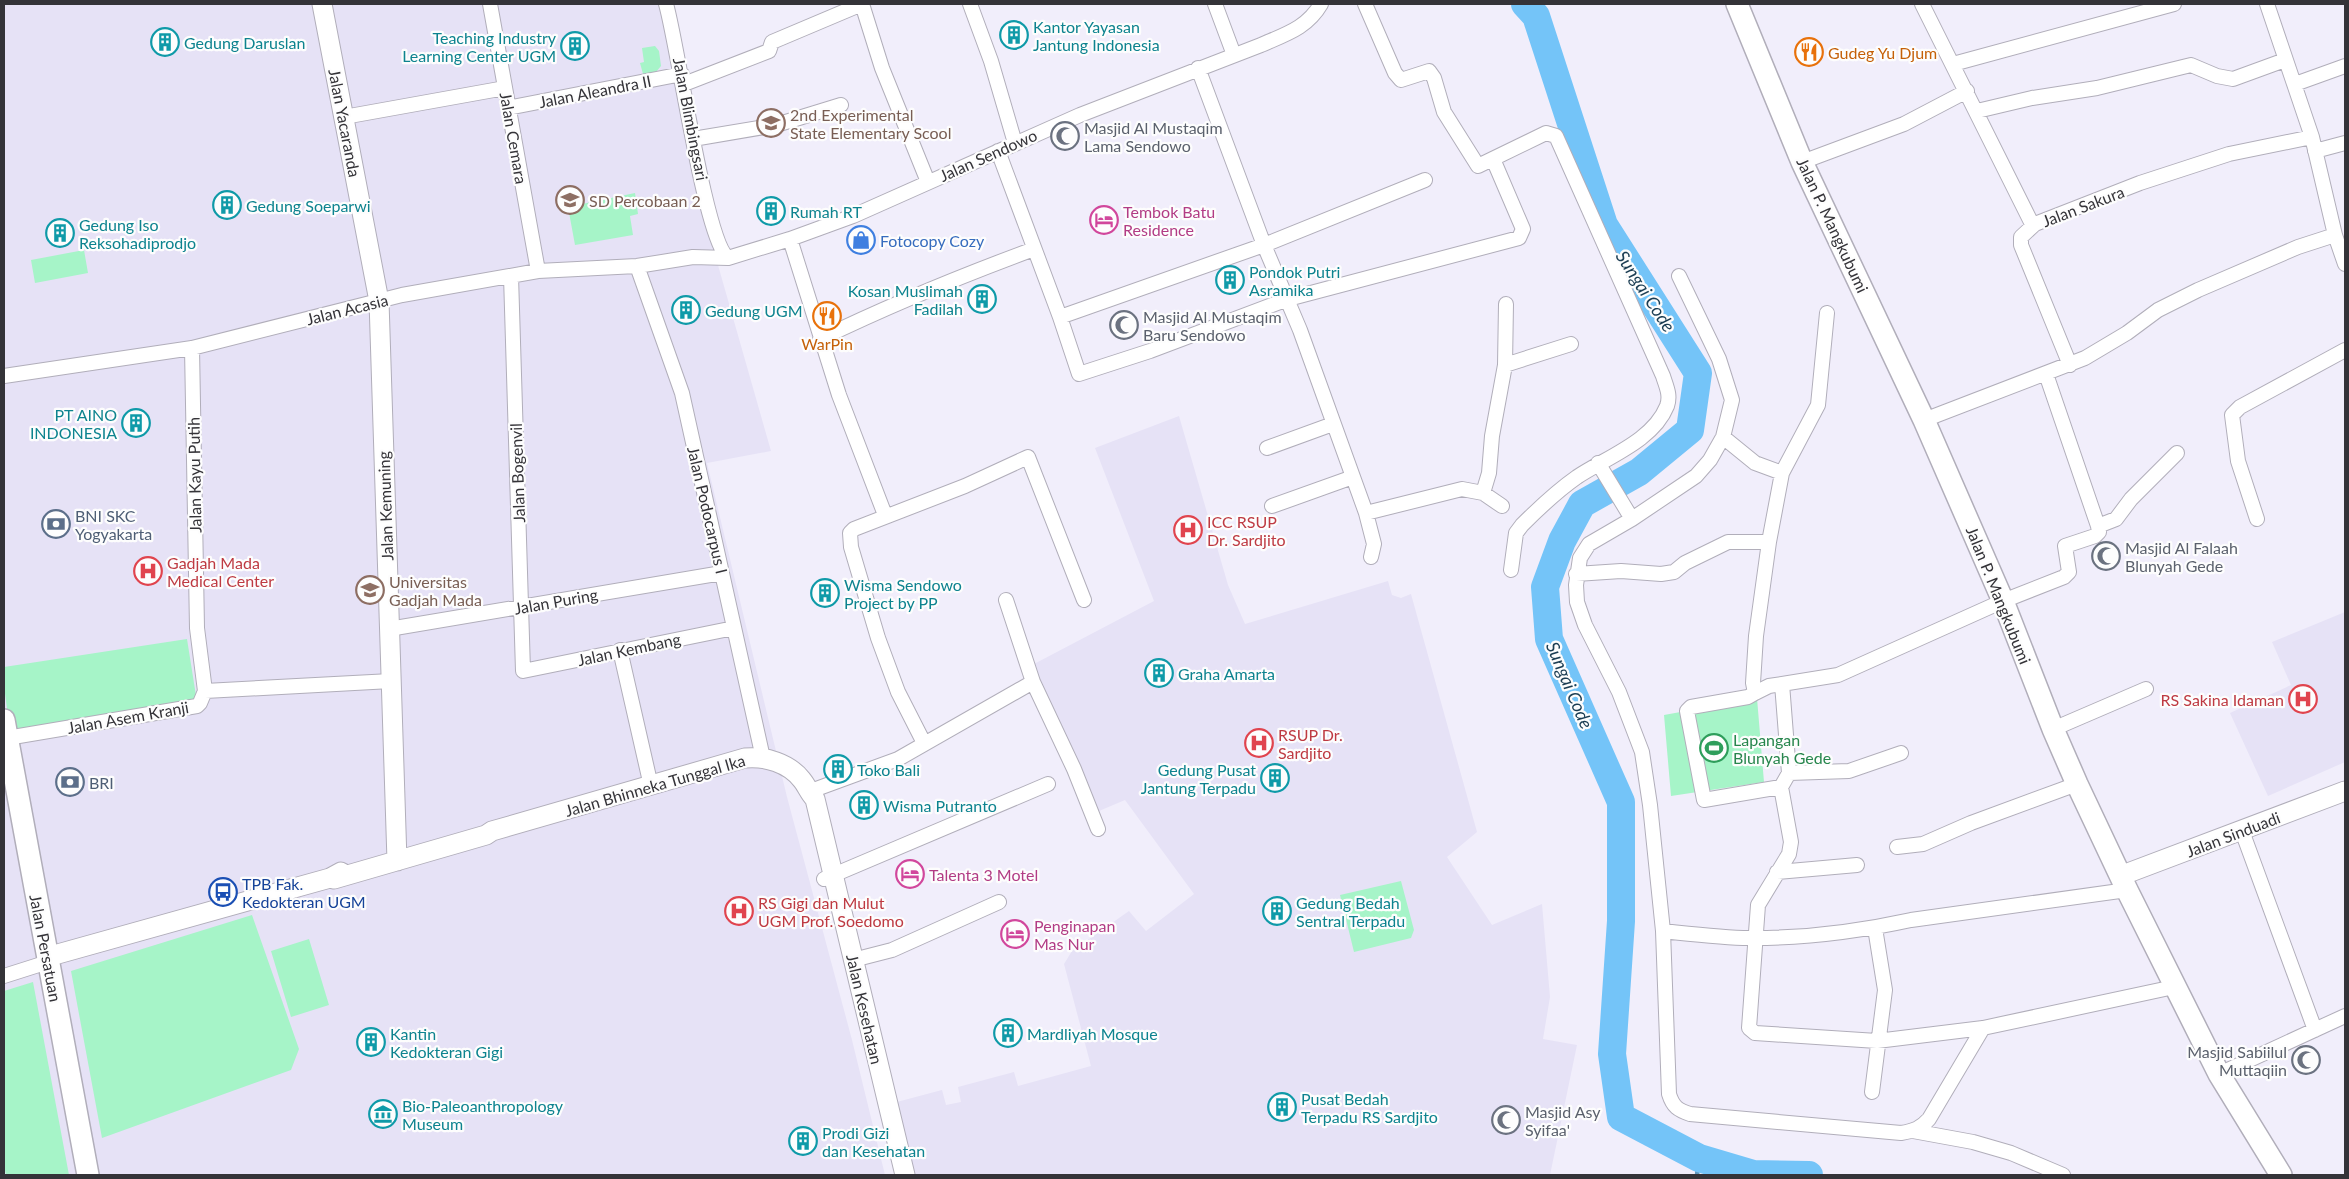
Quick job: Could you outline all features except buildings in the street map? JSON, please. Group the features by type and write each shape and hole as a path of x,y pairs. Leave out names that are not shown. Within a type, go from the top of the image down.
{"main road":[{"name":"Jalan P. Mangkubumi","path":"1737,4 1802,162 1924,420 2003,601 2053,729 2077,784 2174,987 2219,1074 2281,1175"},
{"name":"Jalan Persatuan","path":"5,729 88,1175"}],"street":[{"name":"Jalan Yacaranda","path":"322,4 378,301"},
{"name":"Jalan Cemara","path":"490,4 538,271"},
{"name":"Jalan Blimbingsari","path":"666,4 693,140 715,234 722,252 728,258"},
{"name":"Jalan Aleandra II","path":"508,108 682,79 769,51 772,42 862,4 882,68 928,182"},
{"path":"970,4 991,61 1015,143"},
{"path":"1215,4 1234,55"},
{"name":"Jalan Sendowo","path":"692,257 728,258 790,239 853,216 1015,143 1290,32 1312,19 1321,4"},
{"path":"1364,4 1395,74 1401,80 1430,71 1434,78 1444,112 1478,166 1546,132 1556,136 1663,376 1669,400 1660,419 1647,434 1600,467 1557,492 1522,525 1516,533 1511,570"},
{"name":"Jalan Sakura","path":"1922,4 2031,222 2035,224 2140,184 2230,154 2312,137"},
{"path":"1953,64 2174,4"},
{"path":"2267,4 2312,137 2335,235 2345,264"},
{"path":"1976,111 2032,98 2097,88 2191,66 2217,76 2233,79 2286,60"},
{"path":"2295,84 2345,66"},
{"path":"1198,68 1264,245 1288,299 1366,513 1374,544 1371,557"},
{"path":"344,117 505,88"},
{"path":"1802,162 1904,124 1967,91"},
{"path":"693,140 776,125 841,105"},
{"path":"2315,151 2345,143"},
{"path":"998,151 1060,317 1078,374 1150,351 1288,299 1519,238 1523,229 1493,159"},
{"path":"1060,317 1264,245 1426,180"},
{"path":"2035,224 2021,237 2021,245 2070,365"},
{"path":"692,257 706,249 715,234"},
{"path":"1924,420 2070,365 2127,333 2158,310 2198,290 2298,247 2335,235"},
{"path":"790,239 820,339 885,515"},
{"path":"820,339 888,306 951,279 1034,249"},
{"name":"Jalan Acasia","path":"4,376 192,348 402,295 538,271 637,266 692,257"},
{"name":"Jalan Podocarpus I","path":"637,266 682,393 763,758"},
{"name":"Jalan Bogenvil","path":"511,276 523,671"},
{"path":"1679,276 1719,359 1732,400 1723,437 1710,460 1696,476 1630,515 1589,544 1580,558 1576,574 1577,602 1586,625 1623,701 1642,752 1650,805 1663,931 1669,1094 1672,1104 1679,1111 1690,1114 1901,1133 1913,1132 1973,1142 2011,1153 2063,1175"},
{"name":"Jalan Kemuning","path":"378,301 397,858"},
{"path":"1483,493 1489,473 1492,436 1506,365 1506,304"},
{"path":"1755,693 1753,682 1756,636 1769,542 1782,473 1818,405 1827,313"},
{"path":"1506,365 1571,344"},
{"name":"Jalan Kayu Putih","path":"192,348 197,628 205,691"},
{"path":"2257,519 2238,461 2232,415 2240,407 2345,350"},
{"path":"1781,787 1704,800 1686,711 1691,707 1748,697 1762,688 1838,675 2003,601 2050,583 2069,572 2066,546 2095,536 2099,532 2046,374"},
{"path":"1267,448 1333,424"},
{"path":"1723,437 1755,463 1782,473"},
{"path":"2098,526 2116,519 2131,499 2177,453"},
{"path":"924,743 898,692 878,638 850,540 850,533 854,528 965,486 1028,457 1084,600"},
{"path":"1600,467 1630,515"},
{"path":"1272,506 1353,477"},
{"path":"1366,513 1462,489 1483,493 1502,506"},
{"path":"1576,574 1621,571 1661,574 1674,572 1685,563 1728,542 1769,542"},
{"name":"Jalan Puring","path":"390,629 722,573"},
{"path":"1006,600 1034,682 1074,769 1098,829"},
{"name":"Jalan Kembang","path":"523,671 734,628"},
{"path":"620,650 651,786"},
{"name":"Jalan Asem Kranji","path":"5,729 196,706 200,703 205,691 391,681"},
{"path":"808,792 898,759 1034,682"},
{"path":"1782,684 1789,773 1781,787 1791,842 1789,854 1758,905 1749,1028 1752,1031 1877,1041 1983,1028 2174,987"},
{"path":"2053,729 2146,688"},
{"path":"1789,773 1849,771 1900,753"},
{"name":"Jalan Bhinneka Tunggal Ika","path":"4,976 171,921 176,922 330,878 333,875 397,858 485,830 492,831 745,758 763,758 779,763 793,771 803,781 808,792"},
{"path":"829,877 1048,784"},
{"path":"1897,848 1923,844 1971,823 2077,784"},
{"name":"Jalan Sinduadi","path":"2124,883 2242,831 2345,791"},
{"name":"Jalan Kesehatan","path":"808,792 815,799 829,877 869,1048 889,1130 905,1175"},
{"path":"2242,831 2315,1030"},
{"path":"1777,872 1857,864"},
{"path":"1663,931 1756,938 1803,936 1875,928 2124,883"},
{"path":"854,960 892,950 1000,902"},
{"name":"Jalan Kesehatan","path":"837,912 854,960 869,1048"},
{"path":"1872,1092 1885,990 1875,928"},
{"path":"2219,1074 2345,1016"},
{"path":"1913,1132 1922,1127 1929,1119 1983,1028"},
{"name":"Jalan Kesehatan","path":"889,1130 895,1175"}],"shaded area":[{"name":"Universitas Gadjah Mada","path":"4,4 662,4 708,230 771,451 707,463 787,797 852,1040 885,1175 4,1175"},
{"name":"RSUP Dr. Sardjito","path":"1179,416 1228,585 1245,624 1388,581 1392,595 1401,598 1411,594 1477,832 1447,857 1492,925 1542,904 1550,997 1543,1039 1577,1045 1550,1175 914,1175 897,1102 942,1090 946,1105 961,1102 958,1087 1014,1072 1018,1086 1091,1066 1064,964 1072,951 1129,911 1146,931 1194,894 1125,800 1099,811 1037,686 1034,664 1154,601 1095,448"},
{"name":"RS Sakina Idaman","path":"2345,612 2345,762 2268,796 2230,713 2291,685 2272,642"}],"green space":[{"path":"655,46 659,51 661,66 656,72 643,74 640,63 644,62 642,48"},
{"path":"635,193 638,214 630,216 633,235 575,245 568,207"},
{"path":"84,250 88,273 35,283 31,260"},
{"path":"187,639 197,702 10,731 4,686 4,667"},
{"name":"Lapangan Blunyah Gede","path":"1757,698 1764,782 1671,796 1664,715"},
{"path":"1401,881 1414,930 1411,938 1354,952 1340,895"},
{"path":"252,915 299,1049 291,1070 102,1138 71,971"},
{"path":"309,939 329,1005 291,1017 271,951"},
{"path":"33,982 69,1175 6,1175 4,1166 4,991"}],"waterway":[{"name":"Sungai Code","path":"1525,4 1536,16 1604,225 1698,373 1690,430 1639,472 1582,504 1562,541 1545,587 1549,639 1621,802 1621,921 1612,1054 1621,1117 1699,1158 1753,1174 1809,1175"},
{"path":"1697,1175 1699,1158"}],"place":[{"name":"Kantor Yayasan Jantung Indonesia","path":"1014,35"},
{"name":"Gedung Daruslan","path":"165,42"},
{"name":"Teaching Industry Learning Center UGM","path":"575,46"},
{"name":"Gudeg Yu Djum","path":"1809,52"},
{"name":"2nd Experimental State Elementary Scool","path":"771,123"},
{"name":"Masjid Al Mustaqim Lama Sendowo","path":"1065,136"},
{"name":"SD Percobaan 2","path":"570,200"},
{"name":"Gedung Soeparwi","path":"227,205"},
{"name":"Rumah RT","path":"771,211"},
{"name":"Tembok Batu Residence","path":"1104,220"},
{"name":"Gedung Iso Reksohadiprodjo","path":"60,233"},
{"name":"Fotocopy Cozy","path":"861,240"},
{"name":"Pondok Putri Asramika","path":"1230,280"},
{"name":"Kosan Muslimah Fadilah","path":"982,299"},
{"name":"Gedung UGM","path":"686,310"},
{"name":"WarPin","path":"827,316"},
{"name":"Masjid Al Mustaqim Baru Sendowo","path":"1124,325"},
{"name":"PT AINO INDONESIA","path":"136,423"},
{"name":"BNI SKC Yogyakarta","path":"56,524"},
{"name":"ICC RSUP Dr. Sardjito","path":"1188,530"},
{"name":"Masjid Al Falaah Blunyah Gede","path":"2106,556"},
{"name":"Gadjah Mada Medical Center","path":"148,571"},
{"name":"Universitas Gadjah Mada","path":"370,590"},
{"name":"Wisma Sendowo Project by PP","path":"825,593"},
{"name":"Graha Amarta","path":"1159,673"},
{"name":"RS Sakina Idaman","path":"2303,699"},
{"name":"RSUP Dr. Sardjito","path":"1259,743"},
{"name":"Lapangan Blunyah Gede","path":"1714,748"},
{"name":"Toko Bali","path":"838,769"},
{"name":"Gedung Pusat Jantung Terpadu","path":"1275,778"},
{"name":"BRI","path":"70,782"},
{"name":"Wisma Putranto","path":"864,805"},
{"name":"Talenta 3 Motel","path":"910,874"},
{"name":"TPB Fak. Kedokteran UGM","path":"223,892"},
{"name":"RS Gigi dan Mulut UGM Prof. Soedomo","path":"739,911"},
{"name":"Gedung Bedah Sentral Terpadu","path":"1277,911"},
{"name":"Penginapan Mas Nur","path":"1015,934"},
{"name":"Mardliyah Mosque","path":"1008,1033"},
{"name":"Kantin Kedokteran Gigi","path":"371,1042"},
{"name":"Masjid Sabiilul Muttaqiin","path":"2306,1060"},
{"name":"Pusat Bedah Terpadu RS Sardjito","path":"1282,1107"},
{"name":"Bio-Paleoanthropology Museum","path":"383,1114"},
{"name":"Masjid Asy Syifaa'","path":"1506,1120"},
{"name":"Prodi Gizi dan Kesehatan","path":"803,1141"}]}
